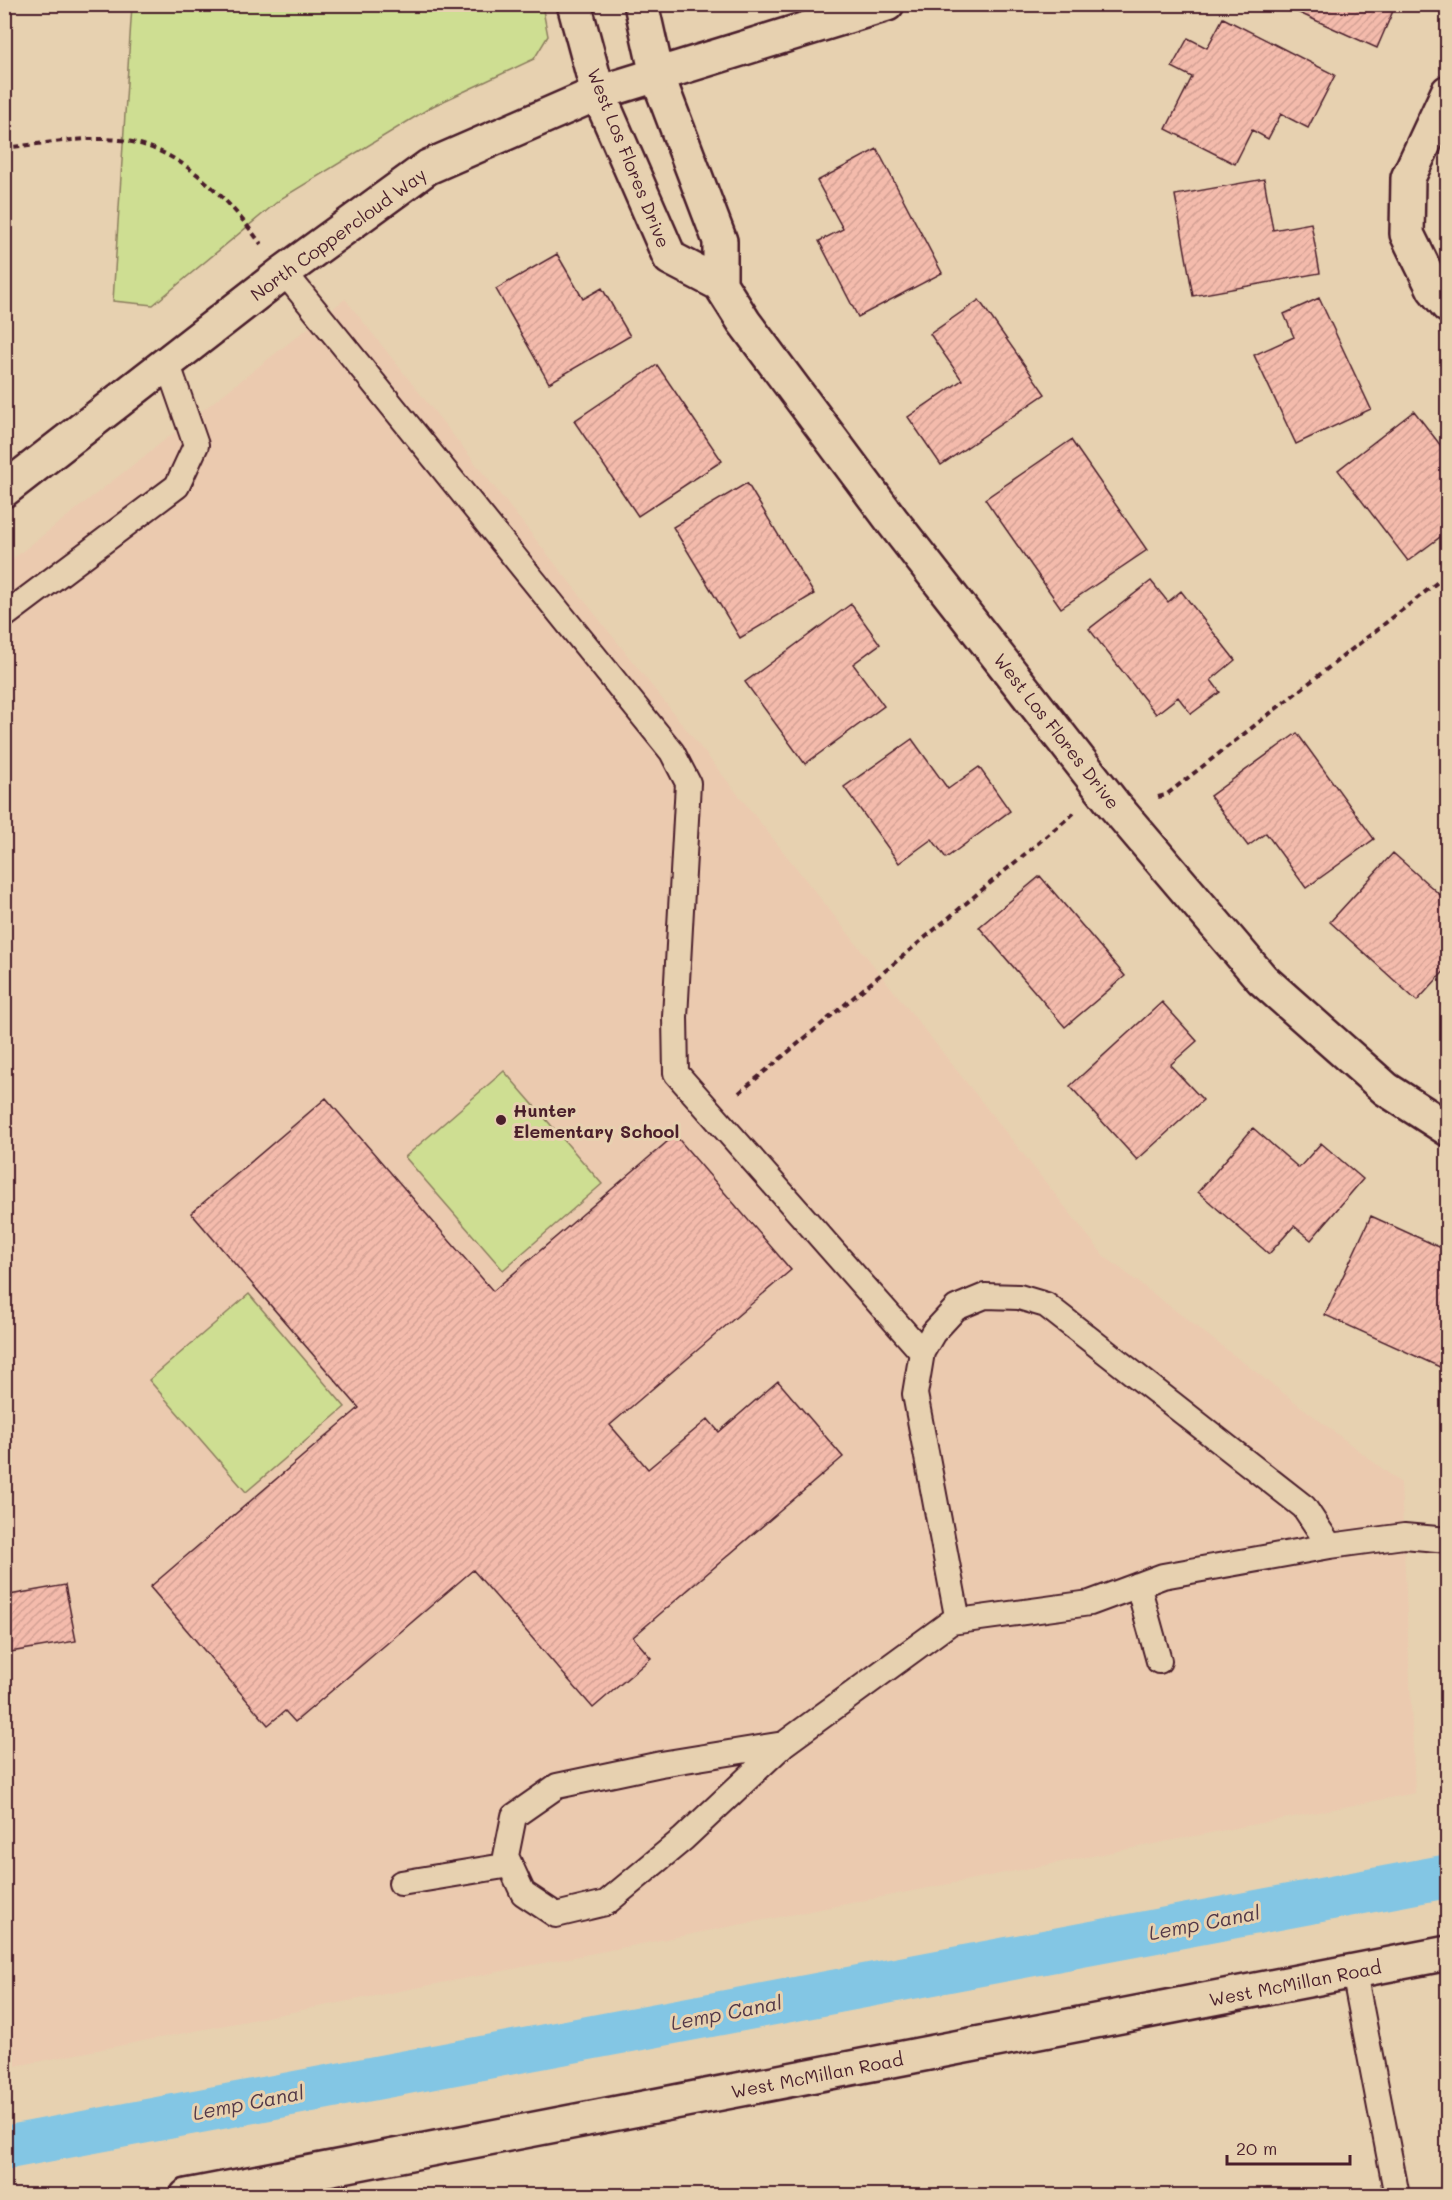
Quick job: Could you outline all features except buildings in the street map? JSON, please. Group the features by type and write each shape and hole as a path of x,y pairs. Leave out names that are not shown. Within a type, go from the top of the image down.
{"street":[{"name":"West Los Flores Drive","path":"574,4 598,93 670,258 720,284 744,322 886,513 1114,805 1262,979 1386,1089 1448,1129"},
{"path":"641,4 657,75 720,241 720,284"},
{"name":"North Coppercloud Way","path":"4,490 284,272 429,167 598,93 887,4"},
{"path":"1448,92 1408,178 1407,234 1434,289 1448,306"},
{"name":"West McMillan Road","path":"187,2196 1448,1953"}],"lane":[{"path":"284,272 672,752 688,783 675,1017 676,1073 922,1352"},
{"path":"4,616 177,486 196,446 167,362"},
{"path":"958,1621 915,1394 922,1352 933,1333 956,1308 985,1296 1019,1297 1046,1305 1304,1507 1330,1546"},
{"path":"784,1744 661,1764 557,1786 514,1816 506,1856 523,1893 556,1915 606,1903 683,1839 784,1744 951,1622 1090,1602 1163,1576 1330,1546 1404,1536 1448,1540"},
{"path":"1138,1585 1160,1661"},
{"path":"400,1883 510,1865"},
{"path":"1354,1972 1397,2196"}],"path":[{"path":"4,148 80,140 121,140 165,153 202,176 261,244"},
{"path":"713,1114 1076,811 1166,795 1448,574"}],"shaded area":[{"name":"Hunter Elementary School","path":"345,299 1104,1256 1401,1483 1415,1793 5,2068 5,565"}],"green space":[{"path":"132,5 542,5 548,36 534,59 433,106 282,198 153,305 113,301"},
{"path":"504,1071 602,1184 503,1270 405,1157"},
{"path":"249,1294 345,1407 246,1492 149,1380"}],"waterway":[{"name":"Lemp Canal","path":"4,2148 1448,1876"}],"place":[{"name":"Hunter Elementary School","path":"501,1120"}]}
